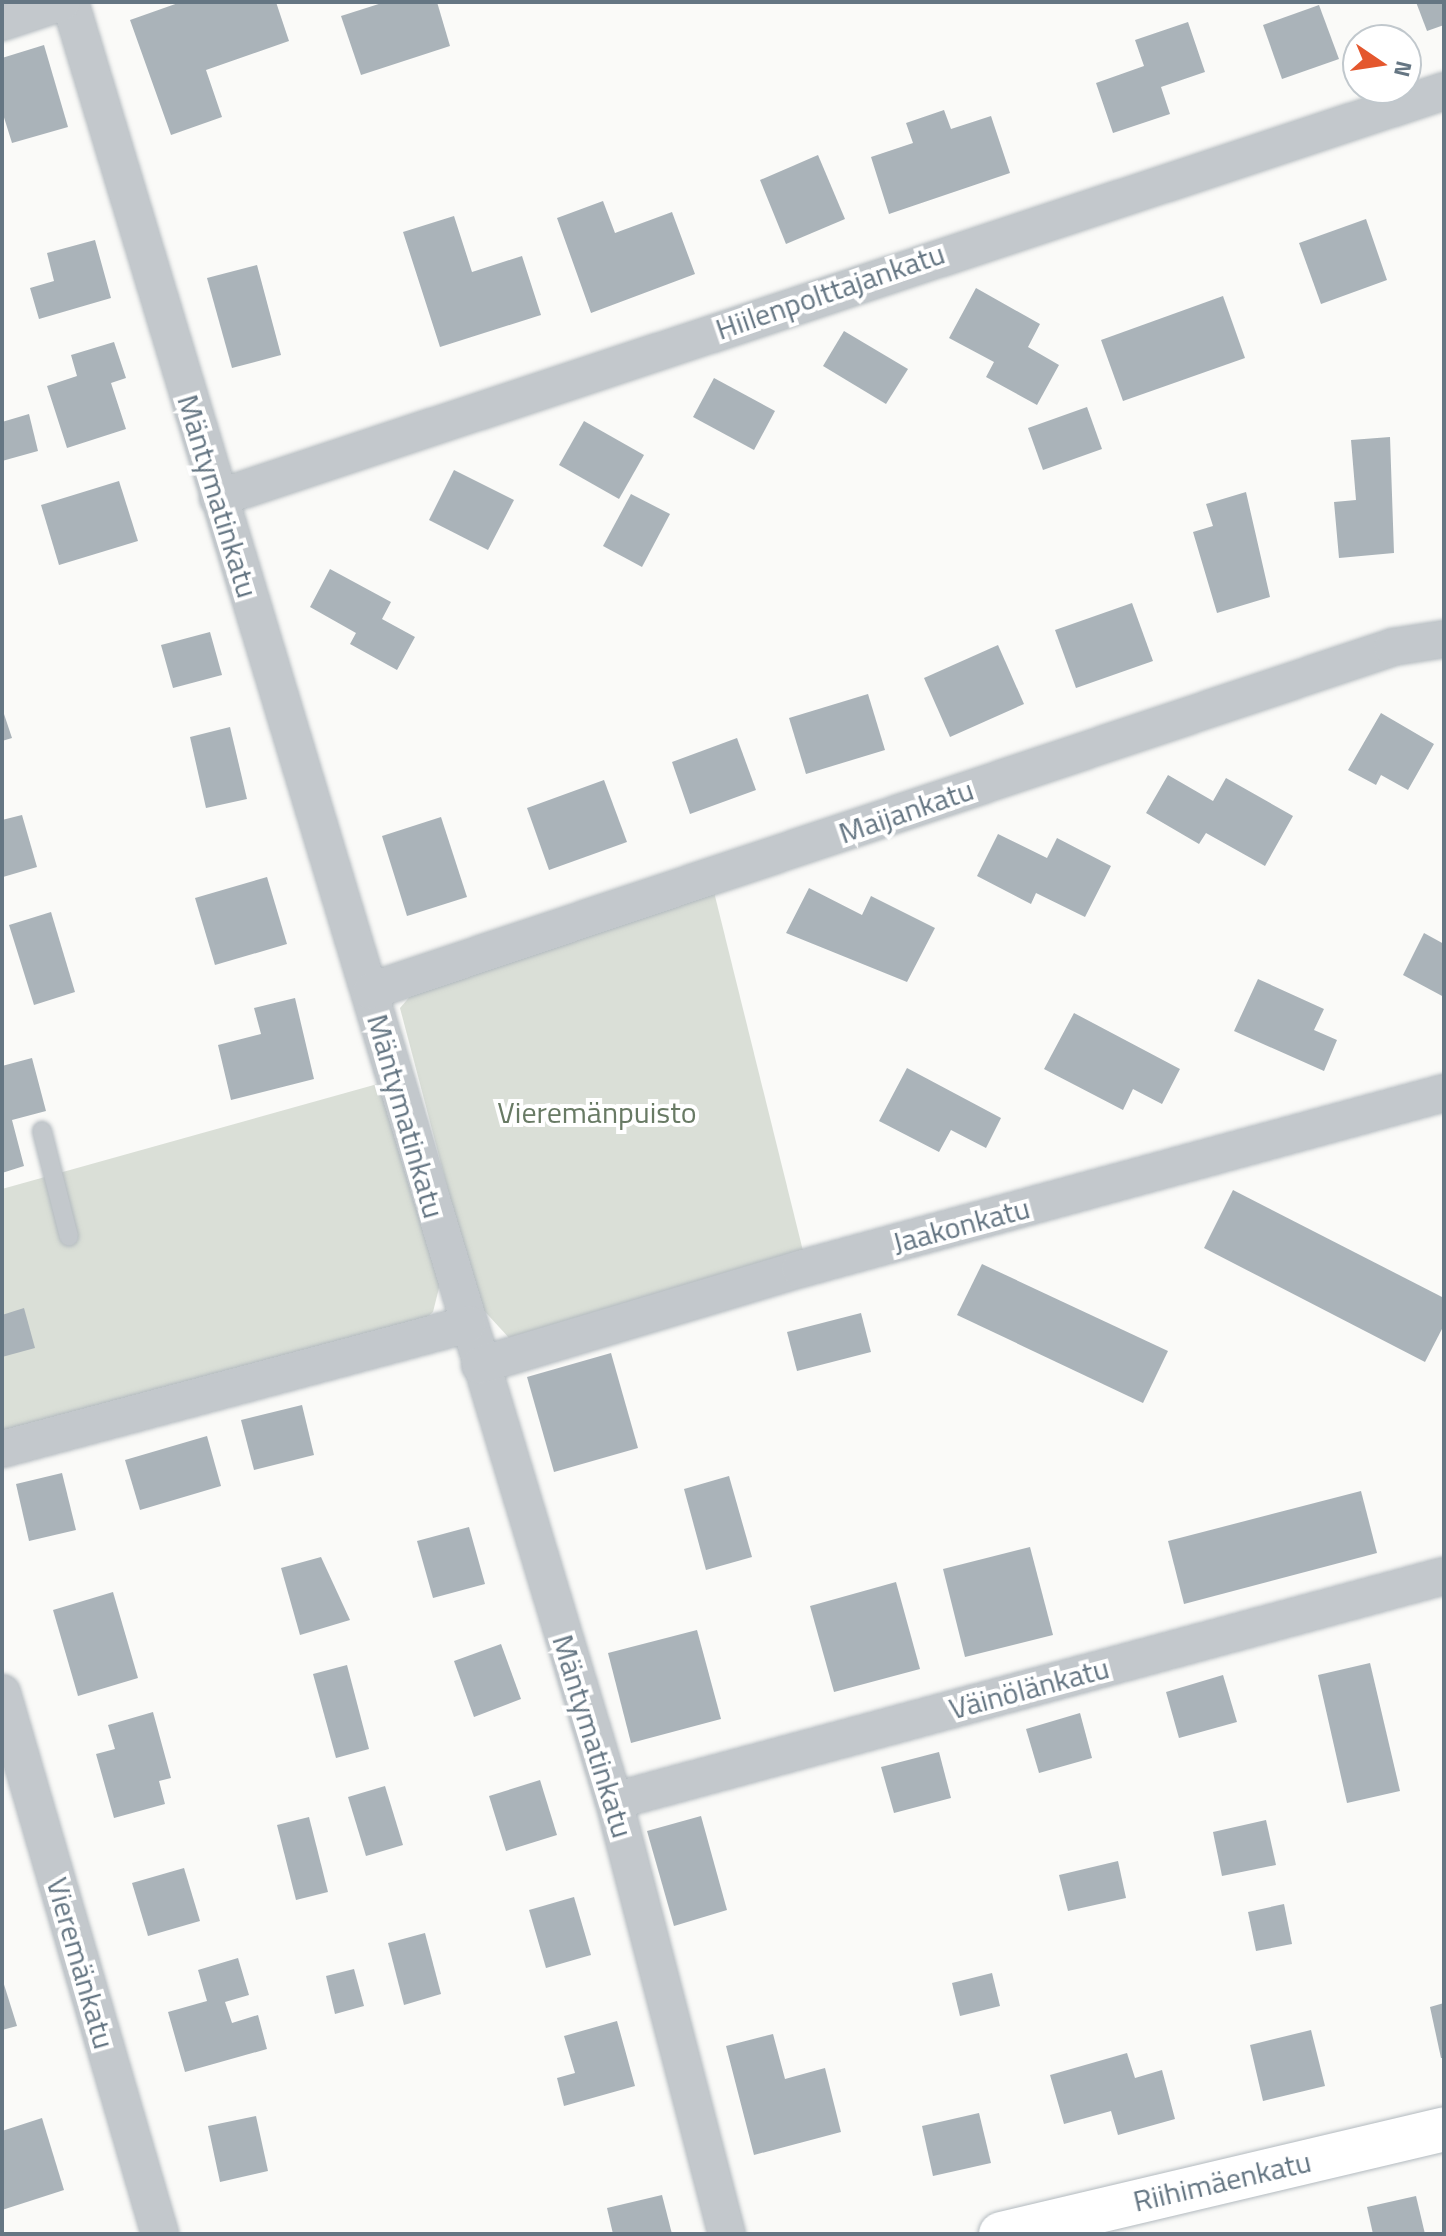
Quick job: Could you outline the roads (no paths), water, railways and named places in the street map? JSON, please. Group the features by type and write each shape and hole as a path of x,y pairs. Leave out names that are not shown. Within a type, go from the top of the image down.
{"street":[{"path":"2,22 62,2"},
{"name":"Mäntymatinkatu","path":"70,2 218,498 371,991 467,1324 614,1801 727,2234"},
{"name":"Hiilenpolttajankatu","path":"218,498 1444,91"},
{"name":"Maijankatu","path":"371,991 1393,647 1444,639"},
{"name":"Jaakonkatu","path":"480,1365 800,1269 1444,1093"},
{"path":"2,1449 467,1324"},
{"name":"Väinölänkatu","path":"614,1801 1442,1584"},
{"name":"Vieremänkatu","path":"2,1693 160,2234"},
{"name":"Riihimäenkatu","path":"1001,2234 1444,2129"}],"lane":[{"path":"42,1131 69,1237"}],"park label":[{"name":"Vieremänpuisto","path":"597,1112"}]}
